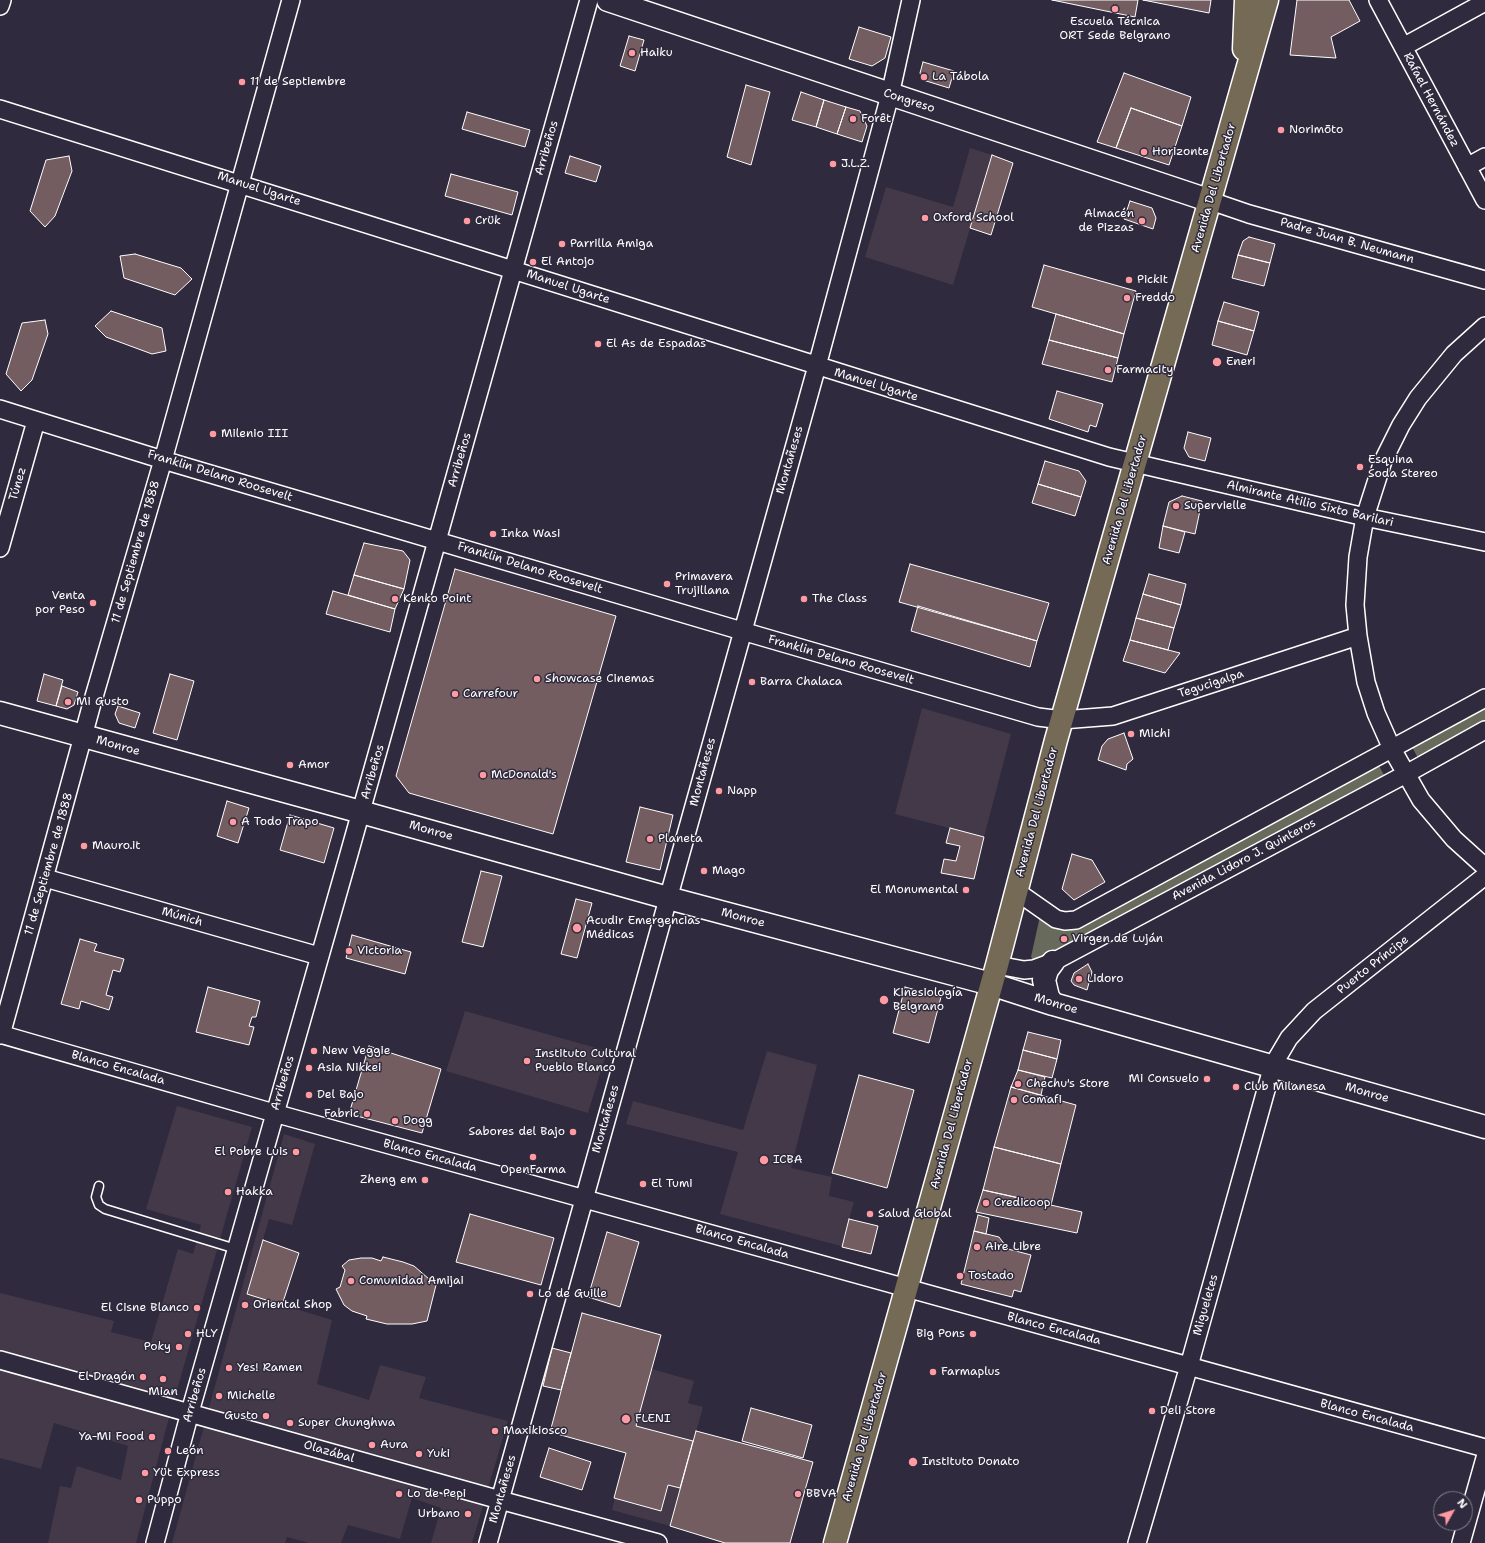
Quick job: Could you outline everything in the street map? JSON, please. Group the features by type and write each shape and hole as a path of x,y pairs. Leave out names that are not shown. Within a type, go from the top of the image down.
{"main road":[{"name":"Congreso","path":"608,0 1210,201"},
{"name":"Avenida Del Libertador","path":"1243,82 1246,0"},
{"name":"Avenida Del Libertador","path":"835,1543 994,975 1062,720 1267,0"},
{"name":"Monroe","path":"0,714 361,812 668,898 994,975 1053,1004 1273,1065 1485,1127"},
{"path":"1053,962 1047,970 1044,980 1048,997 1053,1004"}],"street":[{"path":"0,6 2,0"},
{"name":"11 de Septiembre de 1888","path":"1,1035 93,699 163,460 291,0"},
{"name":"Arribeños","path":"155,1543 236,1248 361,812 589,0"},
{"name":"Montañeses","path":"488,1543 817,366 890,95 911,0"},
{"name":"Rafael Hernández","path":"1378,0 1485,200"},
{"path":"1403,47 1485,2"},
{"name":"Manuel Ugarte","path":"0,109 817,366 1135,464"},
{"path":"1467,167 1485,157"},
{"name":"Padre Juan B. Neumann","path":"1210,201 1249,214 1485,280"},
{"path":"1485,326 1454,354 1434,377 1414,403 1400,425 1383,461 1364,517 1356,581 1358,636 1368,688 1376,713 1392,749 1421,800 1454,839 1485,867"},
{"name":"Franklin Delano Roosevelt","path":"0,409 163,460 742,631 1038,717 1062,720"},
{"name":"Túnez","path":"0,548 36,421"},
{"name":"Almirante Atilio Sixto Barilari","path":"1135,464 1364,517 1485,542"},
{"name":"Tegucigalpa","path":"1062,720 1113,716 1358,636"},
{"path":"1016,891 1056,919 1066,921 1076,920 1485,698"},
{"name":"Avenida Lidoro J. Quinteros","path":"994,975 1034,969 1053,962 1406,774 1485,730"},
{"name":"Puerto Príncipe","path":"1273,1065 1289,1038 1314,1011 1485,876"},
{"name":"Múnich","path":"45,878 319,956"},
{"name":"Blanco Encalada","path":"1,1035 274,1113 1485,1448"},
{"name":"Migueletes","path":"1137,1543 1189,1366 1273,1065"},
{"name":"Olazábal","path":"0,1360 658,1543"},
{"path":"1461,1543 1485,1458"}],"lane":[{"path":"99,1186 96,1197 99,1205 105,1209 236,1248"}],"shaded area":[{"name":"Oxford School","path":"970,148 992,155 953,285 865,257 886,187 953,207"},
{"path":"922,708 1011,734 984,837 895,814"},
{"name":"Instituto Cultural Pueblo Blanco","path":"465,1011 607,1051 588,1113 446,1071"},
{"name":"ICBA","path":"767,1051 817,1065 791,1168 832,1177 829,1196 854,1202 849,1219 878,1226 871,1254 720,1214 738,1152 626,1124 633,1101 743,1130"},
{"path":"177,1106 252,1127 167,1425 136,1543 48,1543 60,1486 71,1488 77,1466 121,1480 128,1446 54,1423 41,1469 0,1458 0,1293 114,1321 111,1332 151,1342 178,1249 193,1254 201,1225 146,1209"},
{"path":"284,1134 315,1144 292,1225 269,1219 247,1294 332,1320 317,1384 369,1400 380,1365 426,1377 419,1398 508,1421 472,1543 431,1543 441,1508 412,1498 400,1539 348,1525 341,1543 309,1543 287,1537 285,1543 172,1543"},
{"name":"FLENI","path":"582,1313 661,1335 652,1369 694,1381 688,1403 703,1407 670,1526 612,1510 626,1453 550,1432"}],"green space":[{"path":"1485,706 1485,721 1418,758 1412,747"},
{"path":"1378,764 1384,775 1041,964 1034,961 1031,957 1040,916 1057,928 1067,929"}],"building":[{"name":"Escuela Técnica ORT Sede Belgrano","path":"1052,0 1138,0 1135,17"},
{"name":"Escuela Técnica ORT Sede Belgrano","path":"1143,0 1211,0 1209,13"},
{"path":"1297,0 1349,0 1360,21 1331,37 1336,58 1290,55"},
{"path":"859,27 891,37 885,58 872,66 849,59"},
{"name":"Haiku","path":"629,36 644,40 635,71 620,66"},
{"path":"923,62 954,71 949,88 923,80 920,73"},
{"path":"1124,73 1191,97 1182,126 1131,108 1116,148 1097,142"},
{"path":"746,85 770,92 751,165 727,157"},
{"path":"801,92 824,100 816,127 792,120"},
{"path":"824,100 846,107 837,134 816,127"},
{"name":"Forêt","path":"846,107 860,111 867,126 862,142 837,134"},
{"path":"1131,108 1182,126 1169,165 1116,148"},
{"path":"467,112 530,130 525,147 462,129"},
{"path":"992,155 1013,163 991,235 970,228"},
{"path":"69,156 72,171 55,216 45,227 30,211 46,160"},
{"path":"570,156 601,166 596,182 565,173"},
{"path":"451,174 518,192 512,215 445,196"},
{"path":"1130,201 1152,208 1156,218 1153,229 1124,219"},
{"path":"1249,237 1275,244 1270,263 1238,255 1243,241"},
{"path":"135,254 181,268 192,279 175,295 124,278 120,256"},
{"path":"1238,255 1270,263 1264,286 1232,278"},
{"path":"1044,265 1136,291 1124,334 1032,307"},
{"path":"1224,302 1259,312 1254,331 1218,321"},
{"path":"111,311 162,328 166,351 152,354 106,337 95,326"},
{"path":"1056,314 1124,334 1118,358 1049,340"},
{"path":"45,320 48,334 32,380 21,391 6,374 22,323"},
{"path":"1218,321 1254,331 1247,355 1212,345"},
{"path":"1049,340 1118,358 1112,382 1042,364"},
{"path":"1057,391 1103,404 1096,427 1090,425 1088,432 1049,419"},
{"path":"1188,432 1211,438 1205,461 1189,457 1184,448"},
{"path":"1045,461 1079,471 1086,481 1081,497 1038,484"},
{"path":"1038,484 1081,497 1075,516 1032,503"},
{"path":"1182,496 1202,501 1195,534 1163,526 1169,502"},
{"path":"1163,526 1185,532 1179,553 1159,548"},
{"path":"364,543 403,551 410,560 404,589 354,575"},
{"path":"910,564 1049,603 1037,641 899,602"},
{"path":"455,569 616,616 553,834 409,793 396,776"},
{"path":"1149,574 1186,584 1181,605 1143,594"},
{"path":"354,575 404,589 395,609 348,595"},
{"path":"333,591 395,609 390,632 326,614"},
{"path":"1143,594 1181,605 1174,628 1136,618"},
{"path":"918,606 1037,641 1030,667 911,631"},
{"path":"1136,618 1174,628 1168,650 1130,640"},
{"path":"1130,640 1180,653 1165,673 1123,661"},
{"path":"44,674 63,680 56,706 37,701"},
{"path":"170,674 194,681 177,740 153,733"},
{"path":"62,686 78,692 74,705 67,709 56,706"},
{"path":"118,706 140,713 135,728 119,723 115,714"},
{"path":"1124,733 1133,759 1127,764 1126,770 1098,760 1102,746 1108,739"},
{"name":"A Todo Trapo","path":"227,801 249,808 238,843 217,836"},
{"name":"Planeta","path":"640,807 673,815 660,870 626,862"},
{"path":"290,815 334,828 324,863 280,850"},
{"path":"950,828 984,837 974,879 941,873 944,859 956,861 960,846 946,843"},
{"path":"1072,854 1092,860 1105,882 1074,900 1062,889"},
{"path":"481,871 502,876 483,947 462,942"},
{"name":"Acudir Emergencias Médicas","path":"576,899 592,903 577,958 561,954"},
{"path":"352,935 411,952 405,974 346,958"},
{"path":"80,939 97,944 94,951 124,959 120,972 113,970 106,995 113,997 109,1010 81,1001 79,1009 61,1004"},
{"path":"1088,964 1092,972 1087,990 1074,985 1071,981 1074,973"},
{"path":"208,987 260,1001 256,1017 252,1017 249,1026 254,1027 249,1045 196,1032"},
{"path":"905,987 941,997 929,1043 893,1033"},
{"path":"1028,1032 1061,1040 1057,1059 1023,1050"},
{"path":"369,1046 441,1069 422,1133 349,1114"},
{"path":"1023,1050 1057,1059 1052,1078 1018,1070"},
{"path":"1018,1070 1045,1077 1041,1095 1011,1087"},
{"path":"859,1075 914,1090 887,1188 832,1173"},
{"path":"1011,1087 1076,1105 1061,1164 994,1147"},
{"path":"994,1147 1061,1164 1051,1205 983,1190"},
{"path":"983,1190 1082,1212 1077,1233 976,1212"},
{"path":"470,1214 554,1238 541,1285 456,1262"},
{"path":"978,1215 989,1218 986,1234 974,1231"},
{"path":"849,1219 878,1226 871,1254 842,1247"},
{"path":"974,1231 999,1237 1008,1249 1031,1255 1021,1292 1014,1290 1012,1297 961,1284"},
{"path":"607,1232 639,1242 620,1307 588,1297"},
{"path":"263,1240 299,1253 282,1305 247,1294"},
{"path":"383,1257 414,1266 436,1285 427,1321 412,1324 387,1324 366,1319 367,1316 352,1311 344,1305 336,1289 340,1287 345,1270 342,1266 349,1260 372,1258 381,1261"},
{"name":"FLENI","path":"582,1313 661,1335 636,1426 693,1441 680,1488 668,1485 661,1511 614,1498 626,1453 550,1432"},
{"path":"552,1348 571,1353 561,1390 543,1386"},
{"path":"751,1408 812,1425 803,1458 742,1441"},
{"path":"696,1431 813,1462 790,1543 725,1543 670,1526"},
{"path":"549,1448 591,1462 582,1490 540,1477"}],"place":[{"name":"Escuela Técnica ORT Sede Belgrano","path":"1115,9"},
{"name":"Haiku","path":"632,53"},
{"name":"La Tábola","path":"924,77"},
{"name":"11 de Septiembre","path":"242,82"},
{"name":"Forêt","path":"853,119"},
{"name":"Norimōto","path":"1281,130"},
{"name":"Horizonte","path":"1144,152"},
{"name":"J.L.Z.","path":"833,164"},
{"name":"Oxford School","path":"925,218"},
{"name":"Crük","path":"467,221"},
{"name":"Almacén de Pizzas","path":"1142,221"},
{"name":"Parrilla Amiga","path":"562,244"},
{"name":"El Antojo","path":"533,262"},
{"name":"Pickit","path":"1129,280"},
{"name":"Freddo","path":"1127,298"},
{"name":"El As de Espadas","path":"598,344"},
{"name":"Eneri","path":"1217,362"},
{"name":"Farmacity","path":"1108,370"},
{"name":"Milenio III","path":"213,434"},
{"name":"Esquina Soda Stereo","path":"1360,467"},
{"name":"Supervielle","path":"1176,506"},
{"name":"Inka Wasi","path":"493,534"},
{"name":"Primavera Trujillana","path":"667,584"},
{"name":"Kenko Point","path":"395,599"},
{"name":"The Class","path":"804,599"},
{"name":"Venta por Peso","path":"93,603"},
{"name":"Showcase Cinemas","path":"537,679"},
{"name":"Barra Chalaca","path":"752,682"},
{"name":"Carrefour","path":"455,694"},
{"name":"Mi Gusto","path":"68,702"},
{"name":"Michi","path":"1131,734"},
{"name":"Amor","path":"290,765"},
{"name":"McDonald's","path":"483,775"},
{"name":"Napp","path":"719,791"},
{"name":"A Todo Trapo","path":"233,822"},
{"name":"Planeta","path":"650,839"},
{"name":"Mauro.it","path":"84,846"},
{"name":"Mago","path":"704,871"},
{"name":"El Monumental","path":"966,890"},
{"name":"Acudir Emergencias Médicas","path":"577,928"},
{"name":"Virgen de Luján","path":"1064,939"},
{"name":"Victoria","path":"349,951"},
{"name":"Lidoro","path":"1079,979"},
{"name":"Kinesiología Belgrano","path":"884,1000"},
{"name":"New Veggie","path":"314,1051"},
{"name":"Instituto Cultural Pueblo Blanco","path":"527,1061"},
{"name":"Asia Nikkei","path":"309,1068"},
{"name":"Mi Consuelo","path":"1207,1079"},
{"name":"Chechu's Store","path":"1018,1084"},
{"name":"Club Milanesa","path":"1236,1087"},
{"name":"Del Bajo","path":"309,1095"},
{"name":"Comafi","path":"1014,1100"},
{"name":"Fabric","path":"367,1114"},
{"name":"Dogg","path":"395,1121"},
{"name":"Sabores del Bajo","path":"573,1132"},
{"name":"El Pobre Luis","path":"296,1152"},
{"name":"OpenFarma","path":"533,1157"},
{"name":"ICBA","path":"764,1160"},
{"name":"Zheng em","path":"425,1180"},
{"name":"El Tumi","path":"643,1184"},
{"name":"Hakka","path":"228,1192"},
{"name":"Credicoop","path":"986,1203"},
{"name":"Salud Global","path":"870,1214"},
{"name":"Aire Libre","path":"977,1247"},
{"name":"Tostado","path":"960,1276"},
{"name":"Comunidad Amijai","path":"351,1281"},
{"name":"Lo de Guille","path":"530,1294"},
{"name":"Oriental Shop","path":"245,1305"},
{"name":"El Cisne Blanco","path":"197,1308"},
{"name":"HLY","path":"188,1334"},
{"name":"Big Pons","path":"973,1334"},
{"name":"Poky","path":"179,1347"},
{"name":"Yes! Ramen","path":"229,1368"},
{"name":"Farmaplus","path":"933,1372"},
{"name":"El Dragón","path":"143,1377"},
{"name":"Mian","path":"163,1379"},
{"name":"Michelle","path":"219,1396"},
{"name":"Deli Store","path":"1152,1411"},
{"name":"Gusto","path":"266,1416"},
{"name":"FLENI","path":"626,1419"},
{"name":"Super Chunghwa","path":"290,1423"},
{"name":"Maxikiosco","path":"495,1431"},
{"name":"Ya-Mi Food","path":"152,1437"},
{"name":"Aura","path":"372,1445"},
{"name":"León","path":"168,1451"},
{"name":"Yuki","path":"419,1454"},
{"name":"Instituto Donato","path":"913,1462"},
{"name":"Yüt Express","path":"145,1473"},
{"name":"Lo de Pepi","path":"399,1494"},
{"name":"BBVA","path":"798,1494"},
{"name":"Puppo","path":"139,1500"},
{"name":"Urbano","path":"468,1514"}]}
